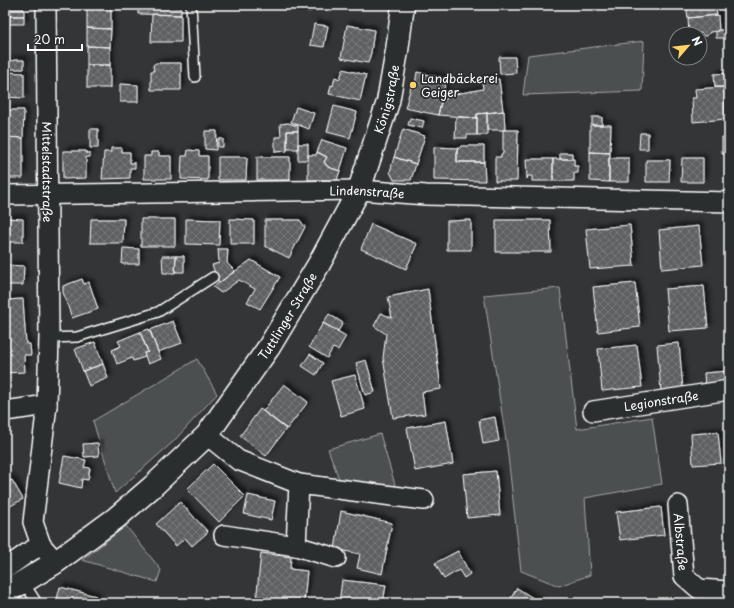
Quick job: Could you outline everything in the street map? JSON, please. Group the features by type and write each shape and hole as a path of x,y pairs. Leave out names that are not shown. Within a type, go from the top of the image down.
{"street":[{"name":"Mittelstadtstraße","path":"46,5 49,338 47,405 33,522 41,545 56,562"},
{"name":"Königstraße","path":"359,190 388,102 403,5"},
{"name":"Lindenstraße","path":"5,195 359,190 426,195 729,202"},
{"name":"Tuttlinger Straße","path":"5,593 24,583 56,562 116,518 152,487 207,435 269,347 319,264 359,190"},
{"name":"Legionstraße","path":"593,411 729,390"},
{"path":"5,410 47,405"},
{"path":"207,435 238,460 299,484 424,500"},
{"path":"296,546 299,484"},
{"name":"Albstraße","path":"678,505 684,576 699,589 729,591"},
{"path":"224,535 296,546 336,558"},
{"path":"5,569 41,545"}],"lane":[{"path":"191,5 195,77"},
{"path":"49,338 77,337 158,312 213,277"},
{"path":"24,583 37,603"}],"shaded area":[{"path":"644,41 642,91 523,95 528,55"},
{"path":"560,288 577,429 652,417 662,484 585,498 590,575 559,586 521,571 507,447 484,295"},
{"path":"197,359 217,394 173,442 115,493 93,421"},
{"path":"380,434 396,488 339,479 328,449"},
{"path":"126,526 161,570 157,582 82,560"}],"building":[{"path":"87,5 111,5 111,29 87,28"},
{"path":"138,5 181,5 181,15 138,14"},
{"path":"300,5 312,5 312,11 300,11"},
{"path":"427,5 461,6 435,6 432,10 428,9"},
{"path":"690,5 717,5 717,15 688,18 687,11 690,8"},
{"path":"9,9 24,9 24,16 9,16"},
{"path":"152,14 181,15 181,42 151,42"},
{"path":"718,15 719,31 710,32 708,35 708,26 688,26 688,18"},
{"path":"9,16 24,16 24,24 9,24"},
{"path":"314,24 328,26 324,47 310,45"},
{"path":"347,25 374,30 368,63 341,58"},
{"path":"87,28 111,29 110,47 87,46"},
{"path":"729,30 729,38 716,38 716,31"},
{"path":"87,46 110,47 110,65 87,65"},
{"path":"499,57 515,57 516,73 500,74"},
{"path":"24,60 24,69 6,69 6,62"},
{"path":"156,63 181,63 181,90 151,90 151,71 154,71 153,65"},
{"path":"87,65 110,65 110,88 87,88"},
{"path":"343,69 366,75 360,101 329,94 335,77 340,79"},
{"path":"5,72 24,73 24,98 5,97"},
{"path":"417,72 447,79 443,92 447,94 446,99 441,102 438,115 405,108 412,83 415,84"},
{"path":"729,73 729,92 724,92 724,87 715,87 714,74"},
{"path":"499,79 503,111 477,114 477,118 438,115 441,102 446,99 447,94 450,95 483,89 482,81"},
{"path":"120,84 138,85 138,102 120,102"},
{"path":"724,87 726,119 693,122 692,98 696,98 695,89"},
{"path":"334,106 357,112 350,138 327,132"},
{"path":"296,107 314,113 309,129 291,122"},
{"path":"5,110 24,110 23,138 5,137"},
{"path":"504,111 505,130 487,130 487,113"},
{"path":"487,113 487,135 477,135 477,114"},
{"path":"456,117 477,118 477,135 467,135 467,138 455,138"},
{"path":"592,117 602,117 602,125 592,125"},
{"path":"410,118 424,121 422,128 408,125"},
{"path":"288,123 298,126 298,131 287,131 287,151 275,152 275,137 281,137 280,124"},
{"path":"590,125 611,125 610,153 590,152"},
{"path":"90,129 98,129 98,148 90,148"},
{"path":"403,129 425,136 416,164 394,157"},
{"path":"503,130 518,130 517,181 495,181 495,157 501,157 501,154 503,154"},
{"path":"205,131 217,131 216,150 205,149"},
{"path":"287,131 298,131 298,149 287,149"},
{"path":"640,133 648,133 648,149 639,149"},
{"path":"5,137 23,138 23,178 5,178"},
{"path":"722,137 729,138 729,154 722,154"},
{"path":"218,139 223,139 223,147 218,147"},
{"path":"322,140 347,148 340,171 328,167 324,162 327,157 317,152"},
{"path":"298,144 308,144 308,160 298,160"},
{"path":"461,146 484,146 484,162 457,162 457,150"},
{"path":"434,147 458,148 457,162 484,162 485,181 434,180"},
{"path":"111,148 122,148 122,152 130,152 130,163 135,163 135,168 130,168 130,178 102,179 104,152 111,152"},
{"path":"188,150 199,151 199,156 208,156 208,180 181,179 182,156 187,156"},
{"path":"63,151 86,151 86,153 90,153 90,157 86,157 86,178 63,179"},
{"path":"151,152 159,152 159,156 171,156 171,179 144,179 144,156 151,156"},
{"path":"317,152 327,157 324,162 328,167 340,171 337,180 308,180 308,155 316,155"},
{"path":"590,152 610,153 609,182 590,181"},
{"path":"560,153 572,153 572,159 560,159"},
{"path":"218,157 247,157 246,180 218,180"},
{"path":"257,157 290,157 290,180 257,180"},
{"path":"394,157 416,164 411,180 394,180 390,172"},
{"path":"609,158 629,158 629,182 609,182"},
{"path":"682,158 703,158 703,182 681,182"},
{"path":"526,159 553,159 553,181 532,181 532,176 528,176 527,179"},
{"path":"553,159 574,159 574,166 578,166 578,173 574,173 574,181 553,181"},
{"path":"646,160 670,160 669,182 646,182"},
{"path":"5,218 23,219 23,242 5,242"},
{"path":"91,219 124,219 123,243 90,243"},
{"path":"141,219 175,219 175,246 141,246"},
{"path":"186,219 220,220 219,245 186,244"},
{"path":"230,219 254,220 254,244 230,244"},
{"path":"265,220 300,220 305,227 289,258 265,246"},
{"path":"471,220 471,250 447,250 447,221"},
{"path":"496,220 550,220 551,252 496,252"},
{"path":"371,224 417,244 406,269 361,249"},
{"path":"630,225 634,266 590,269 586,229"},
{"path":"699,226 703,265 662,269 659,230"},
{"path":"123,248 139,249 139,264 122,264"},
{"path":"218,249 228,249 227,263 235,271 219,283 212,265 219,263"},
{"path":"162,256 176,256 175,273 163,273"},
{"path":"176,256 184,256 184,272 175,272"},
{"path":"251,260 280,277 260,309 247,302 255,289 239,280 221,293 213,287"},
{"path":"5,265 24,266 23,285 5,285"},
{"path":"82,279 84,284 89,282 98,309 72,318 63,292 63,286"},
{"path":"635,283 640,327 598,332 593,287"},
{"path":"704,286 708,328 669,331 665,289"},
{"path":"428,289 441,389 422,392 425,414 393,418 383,358 386,334 374,326 381,313 392,318 388,297"},
{"path":"23,299 26,344 30,344 31,355 24,355 25,372 5,373 5,300"},
{"path":"329,314 343,323 338,331 323,323"},
{"path":"173,321 182,343 158,352 150,330"},
{"path":"323,323 346,336 338,350 333,348 327,358 309,347"},
{"path":"149,329 161,359 148,364 144,353 148,352 140,332"},
{"path":"140,332 148,352 144,353 145,357 133,361 132,358 117,364 112,350 121,346 118,341"},
{"path":"95,342 103,364 83,371 75,349"},
{"path":"679,343 683,389 661,391 657,345"},
{"path":"637,345 642,387 602,391 598,349"},
{"path":"310,354 323,363 316,375 302,366"},
{"path":"366,360 375,392 365,395 356,363"},
{"path":"103,364 108,378 89,386 83,371"},
{"path":"728,371 729,384 705,386 704,373"},
{"path":"355,375 365,409 341,416 331,381"},
{"path":"284,384 308,402 287,429 263,411"},
{"path":"260,409 286,429 266,456 240,436"},
{"path":"495,417 499,441 483,444 479,420"},
{"path":"446,421 453,464 415,471 407,428"},
{"path":"718,432 721,463 693,465 691,434"},
{"path":"98,443 99,456 84,457 83,444"},
{"path":"64,456 86,460 84,467 90,468 88,480 82,479 81,488 59,483"},
{"path":"213,464 245,496 219,522 187,489"},
{"path":"496,471 500,515 467,518 463,474"},
{"path":"7,476 10,481 12,480 23,499 5,509 5,477"},
{"path":"248,495 275,501 271,520 244,514"},
{"path":"180,502 208,532 192,546 185,538 176,546 156,524"},
{"path":"661,507 664,535 620,540 616,512"},
{"path":"341,511 392,523 382,574 357,568 360,554 335,549"},
{"path":"458,551 470,574 464,578 459,570 444,579 435,563"},
{"path":"261,553 291,557 290,569 307,571 304,603 256,602"},
{"path":"342,580 386,585 383,603 339,603"},
{"path":"60,587 96,596 95,603 56,603"},
{"path":"517,588 541,603 508,603"}],"place":[{"name":"Landbäckerei Geiger","path":"413,85"}]}
